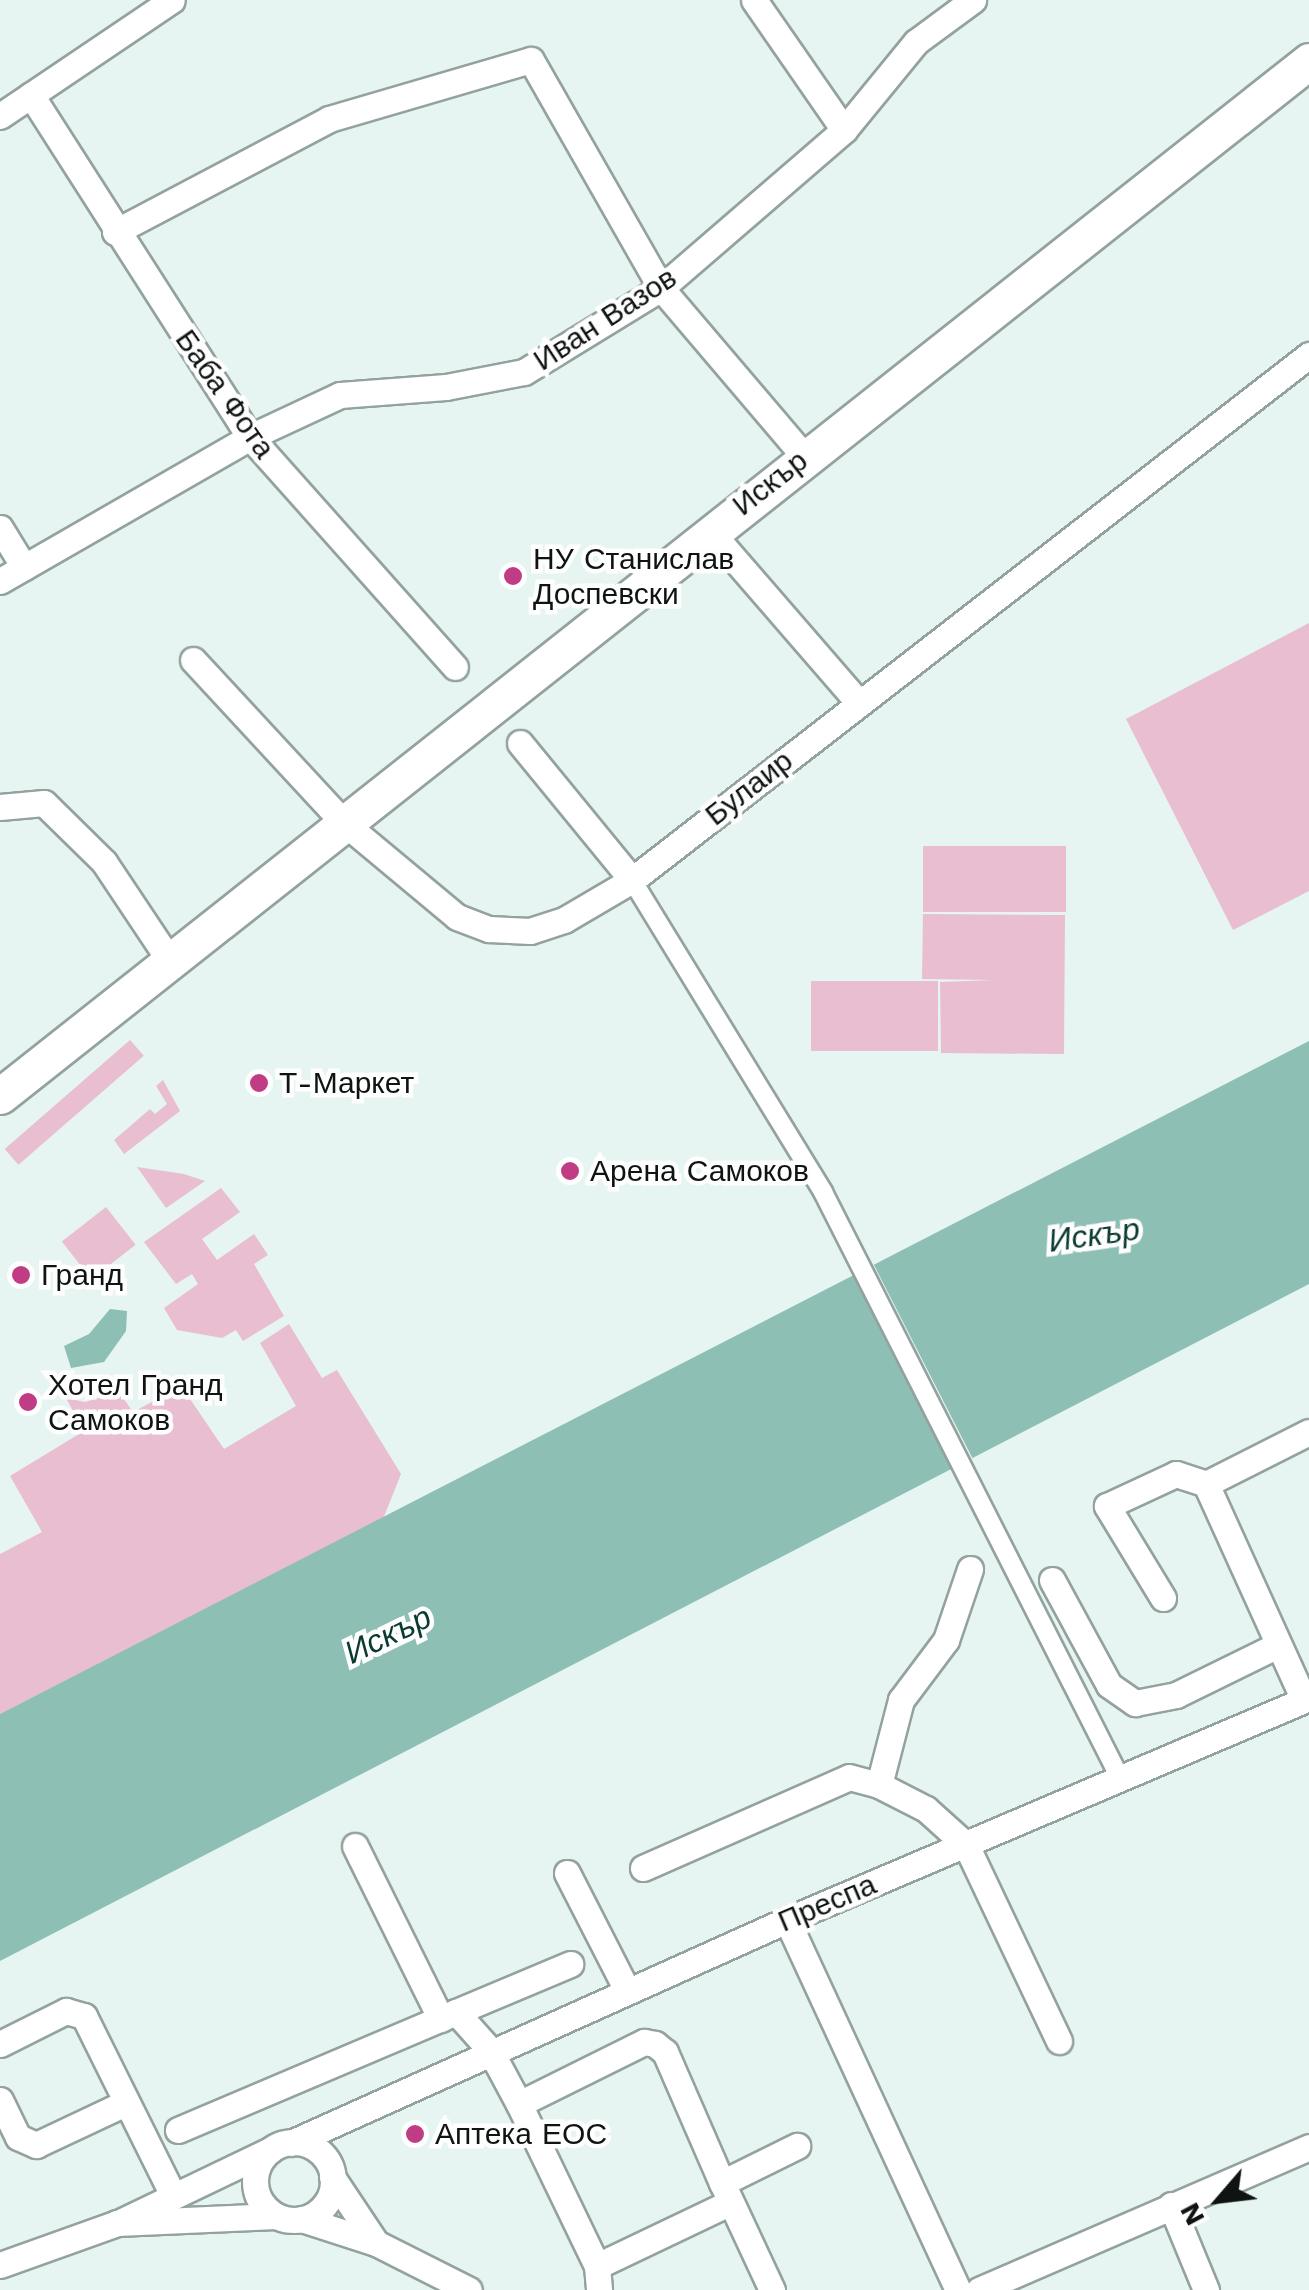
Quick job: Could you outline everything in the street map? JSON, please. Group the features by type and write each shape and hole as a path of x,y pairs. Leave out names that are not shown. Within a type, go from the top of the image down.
{"main road":[{"name":"Искър","path":"0,1096 804,456 1309,61"}],"street":[{"path":"0,116 172,0"},
{"path":"754,0 844,130"},
{"name":"Иван Вазов","path":"0,581 250,437 340,395 446,387 524,372 661,288 844,130 916,42 973,0"},
{"path":"115,232 329,119 531,60 661,288 804,456"},
{"name":"Баба Фота","path":"31,95 115,232 250,437 454,667"},
{"name":"Булаир","path":"193,660 343,822 457,917 489,929 530,931 564,920 632,880 1309,355"},
{"path":"0,528 24,567"},
{"path":"710,531 859,702"},
{"path":"520,743 632,880 864,1268 1120,1776"},
{"path":"0,807 44,803 104,862 170,960"},
{"path":"1163,1598 1107,1506 1176,1474 1206,1484 1309,1432"},
{"path":"1206,1484 1278,1646 1306,1699"},
{"path":"879,1784 900,1700 946,1640 970,1568"},
{"path":"1052,1580 1109,1685 1135,1704 1176,1695 1278,1646"},
{"name":"Преспа","path":"0,2265 117,2223 172,2192 350,2119 490,2050 626,1990 1306,1699"},
{"path":"643,1868 848,1777 879,1784 926,1809 966,1844 1059,2042"},
{"path":"355,1846 448,2016 490,2050 519,2104 598,2278 797,2146"},
{"path":"567,1873 626,1990"},
{"path":"786,1920 958,2290"},
{"path":"178,2130 570,1964"},
{"path":"0,2044 75,2011 84,2016 123,2104 172,2192"},
{"path":"519,2104 644,2042 655,2044 665,2052 772,2290"},
{"path":"0,2100 18,2137 36,2145 123,2104"},
{"name":"Преспа","path":"328,2167 350,2119"},
{"path":"376,2243 328,2167 282,2145 258,2165 256,2188 276,2216 302,2219 376,2243 468,2290"},
{"path":"979,2290 1309,2148"},
{"path":"302,2219 322,2208 328,2167"},
{"path":"1171,2205 1206,2290"},
{"name":"Преспа","path":"117,2223 276,2216"}],"shaded area":[{"path":"1309,623 1309,891 1233,930 1126,719"},
{"path":"923,846 1066,846 1066,912 923,912"},
{"path":"923,914 1065,915 1064,1054 941,1053 940,982 995,980 922,979"},
{"path":"811,981 938,981 938,1051 811,1051"},
{"path":"130,1040 144,1056 18,1165 5,1149"},
{"path":"163,1080 180,1111 124,1154 114,1140 150,1109 155,1114 167,1104 156,1086"},
{"path":"137,1167 184,1174 205,1181 166,1208"},
{"path":"221,1188 240,1212 202,1239 217,1260 254,1234 268,1255 254,1264 284,1316 243,1341 236,1330 222,1338 177,1330 164,1308 198,1284 192,1274 176,1284 144,1242"},
{"path":"106,1207 136,1245 91,1279 62,1241"},
{"path":"289,1324 322,1378 337,1370 401,1474 383,1519 0,1714 0,1554 42,1532 10,1476 84,1431 66,1398 85,1402 119,1392 133,1412 169,1393 186,1393 224,1449 296,1406 260,1343"}],"water":[{"path":"1309,1041 1309,1284 0,1961 0,1714"},
{"path":"110,1309 127,1311 126,1331 104,1362 71,1368 64,1346 89,1334"}],"pier":[{"path":"873,1263 973,1459 953,1469 853,1273"}],"place":[{"name":"НУ Станислав Доспевски","path":"513,576"},
{"name":"Т-Маркет","path":"259,1083"},
{"name":"Арена Самоков","path":"570,1171"},
{"name":"Гранд","path":"21,1275"},
{"name":"Хотел Гранд Самоков","path":"28,1402"},
{"name":"Аптека ЕОС","path":"415,2134"}]}
